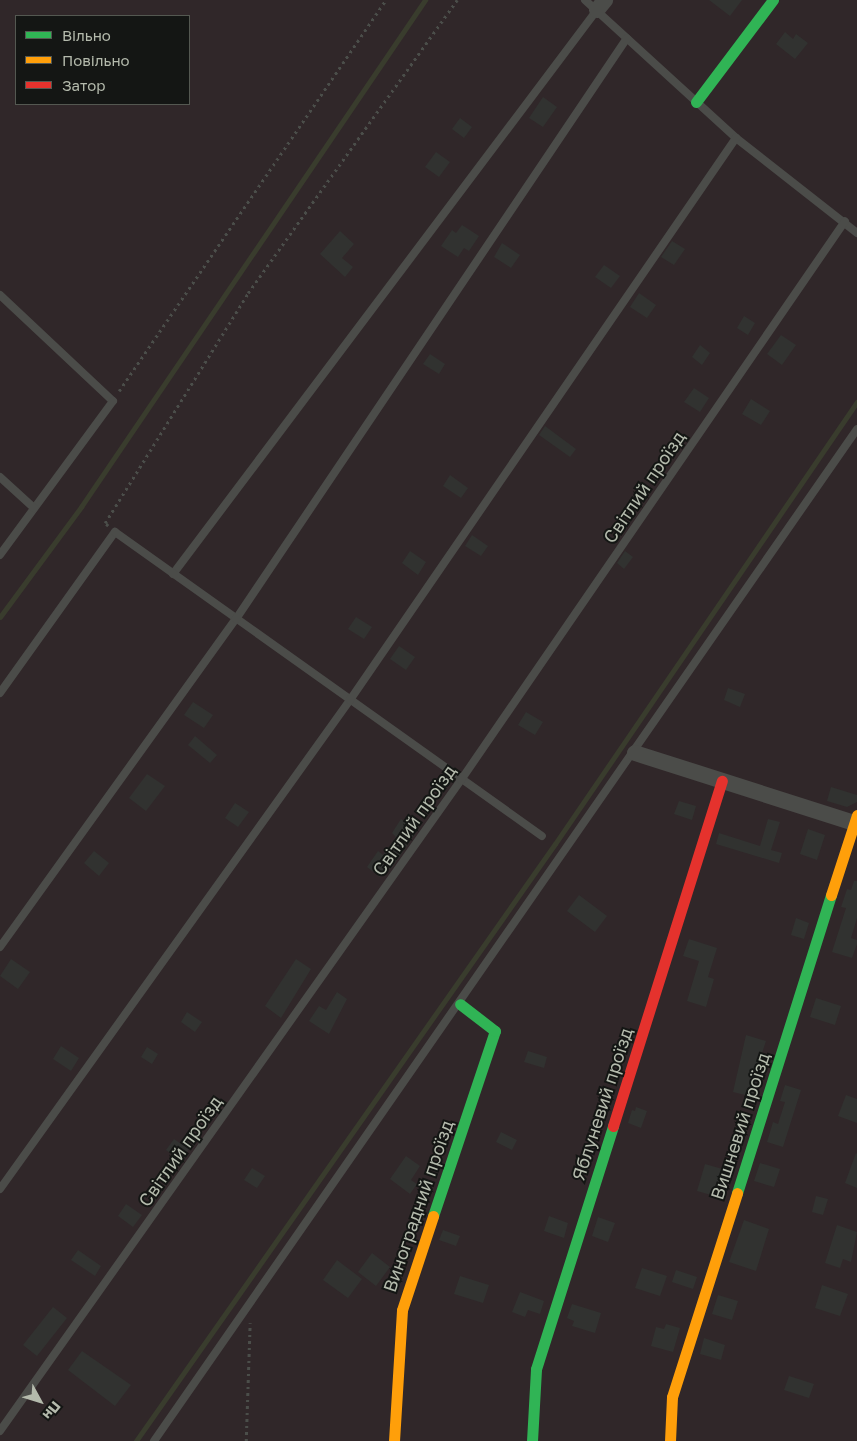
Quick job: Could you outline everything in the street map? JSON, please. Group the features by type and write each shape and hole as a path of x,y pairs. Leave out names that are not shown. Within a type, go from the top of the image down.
{"street":[{"path":"696,102 773,0"},
{"path":"635,753 856,821"},
{"name":"Яблуневий проїзд","path":"532,1441 536,1369 722,781"},
{"name":"Вишневий проїзд","path":"670,1441 672,1397 856,821"},
{"name":"Виноградний проїзд","path":"394,1441 402,1310 496,1031 460,1004"}],"lane":[{"path":"173,574 596,4 627,38 736,138 845,221 857,233"},
{"path":"0,947 236,619 627,38"},
{"path":"0,1189 350,700 736,138"},
{"name":"Світлий проїзд","path":"0,1431 461,780 845,221"},
{"path":"0,295 113,401 0,555"},
{"path":"154,1441 635,753 857,429"},
{"path":"0,477 34,508"},
{"path":"0,693 115,532 542,836"}],"path":[{"path":"113,401 386,0"},
{"path":"115,532 104,523 248,293 457,0"},
{"path":"246,1441 250,1304"}],"shaded area":[{"path":"0,0 857,0 857,1441 0,1441"}],"building":[{"path":"709,0 742,0 730,16"},
{"path":"785,32 793,39 796,34 808,43 795,59 776,44"},
{"path":"543,97 557,107 543,127 529,118"},
{"path":"460,118 472,127 464,138 452,129"},
{"path":"436,152 450,162 439,177 425,167"},
{"path":"462,225 479,236 469,251 464,248 458,257 441,246 452,230 456,233"},
{"path":"340,231 354,244 342,258 353,267 345,277 320,254"},
{"path":"672,241 685,249 674,265 661,257"},
{"path":"502,243 520,255 511,268 494,257"},
{"path":"604,265 620,276 611,288 595,277"},
{"path":"639,293 656,305 647,318 630,307"},
{"path":"744,316 755,323 748,335 737,328"},
{"path":"781,335 796,345 782,365 767,354"},
{"path":"700,345 710,353 702,365 692,357"},
{"path":"430,354 445,364 439,374 423,364"},
{"path":"694,388 709,398 700,412 684,402"},
{"path":"751,399 770,411 761,425 742,414"},
{"path":"545,426 576,449 570,457 539,435"},
{"path":"450,475 468,488 461,498 443,486"},
{"path":"472,535 488,546 481,556 465,546"},
{"path":"410,551 426,562 418,575 402,563"},
{"path":"625,551 633,557 624,569 617,563"},
{"path":"356,617 372,627 364,639 348,629"},
{"path":"399,646 415,657 406,670 390,659"},
{"path":"728,688 745,694 740,707 724,700"},
{"path":"193,702 213,715 204,728 184,715"},
{"path":"526,712 543,722 535,735 518,725"},
{"path":"195,736 217,755 210,763 188,745"},
{"path":"147,774 165,786 146,811 129,798"},
{"path":"831,787 857,795 857,802 847,807 827,801"},
{"path":"679,801 696,806 692,820 674,814"},
{"path":"235,803 249,812 238,827 225,818"},
{"path":"401,819 417,831 391,869 387,867 380,877 367,867 378,851 383,855 396,837 392,833"},
{"path":"768,819 780,822 771,850 782,853 779,863 716,844 719,833 760,846"},
{"path":"808,829 825,835 817,860 800,854"},
{"path":"94,851 109,863 99,876 84,863"},
{"path":"854,881 857,881 857,918 851,938 857,940 857,944 852,958 832,952 846,908 841,907 847,889 851,890"},
{"path":"579,895 607,916 595,932 567,911"},
{"path":"796,918 809,923 804,939 791,935"},
{"path":"689,939 717,948 708,977 714,979 706,1007 687,1001 699,961 683,956"},
{"path":"11,959 30,972 18,989 0,976"},
{"path":"296,959 311,969 281,1018 265,1006"},
{"path":"337,992 347,999 329,1034 309,1021 319,1006 326,1010"},
{"path":"816,998 841,1006 835,1025 810,1017"},
{"path":"187,1012 202,1022 195,1032 181,1022"},
{"path":"746,1035 766,1041 753,1081 757,1082 753,1097 733,1092"},
{"path":"61,1046 79,1058 71,1071 53,1059"},
{"path":"147,1047 158,1054 152,1064 141,1057"},
{"path":"528,1051 547,1057 544,1068 524,1062"},
{"path":"785,1085 801,1090 783,1147 767,1142 773,1122 778,1124 785,1102 780,1101"},
{"path":"846,1095 857,1099 857,1123 838,1116"},
{"path":"636,1107 647,1111 641,1128 628,1123 632,1110 635,1111"},
{"path":"501,1132 517,1140 512,1150 496,1142"},
{"path":"174,1139 189,1149 181,1161 166,1150"},
{"path":"857,1154 857,1188 845,1183"},
{"path":"406,1156 420,1166 411,1180 417,1184 410,1194 390,1179"},
{"path":"760,1163 780,1169 774,1187 754,1181"},
{"path":"705,1164 726,1170 718,1197 697,1191"},
{"path":"252,1168 265,1176 257,1188 244,1180"},
{"path":"816,1196 828,1199 823,1215 812,1212"},
{"path":"126,1204 142,1215 133,1227 118,1216"},
{"path":"549,1216 568,1223 564,1238 544,1231"},
{"path":"598,1217 615,1223 608,1242 592,1236"},
{"path":"744,1220 769,1229 756,1271 729,1262"},
{"path":"837,1225 857,1232 851,1262 843,1259 840,1268 825,1263"},
{"path":"443,1230 460,1236 456,1246 439,1240"},
{"path":"78,1250 101,1266 95,1276 71,1260"},
{"path":"372,1253 390,1267 376,1286 358,1272"},
{"path":"337,1260 362,1279 348,1298 323,1280"},
{"path":"642,1268 667,1276 660,1296 635,1288"},
{"path":"676,1270 697,1277 693,1289 672,1282"},
{"path":"460,1276 489,1285 483,1303 454,1294"},
{"path":"822,1285 848,1294 840,1316 815,1308"},
{"path":"520,1292 544,1301 540,1314 528,1310 525,1317 512,1312"},
{"path":"718,1295 738,1301 732,1320 712,1314"},
{"path":"572,1304 601,1313 595,1333 572,1326 574,1321 567,1318"},
{"path":"53,1307 67,1318 37,1356 23,1345"},
{"path":"666,1324 680,1328 673,1352 651,1346 656,1327 664,1329"},
{"path":"704,1338 725,1345 721,1360 700,1354"},
{"path":"82,1351 131,1385 115,1406 68,1370"},
{"path":"789,1376 814,1384 809,1398 784,1390"}],"waterway":[{"path":"0,617 81,507 425,0"},
{"path":"136,1441 555,844 857,402"}],"traffic: fast":[{"path":"696,102 773,0"},
{"path":"737,1193 831,895"},
{"path":"433,1216 495,1031 460,1004"},
{"path":"532,1441 536,1369 613,1126"}],"traffic: slow":[{"path":"831,895 857,815"},
{"path":"670,1441 672,1397 737,1193"},
{"path":"394,1441 402,1310 433,1216"}],"traffic: jam":[{"path":"613,1126 722,781"}]}
